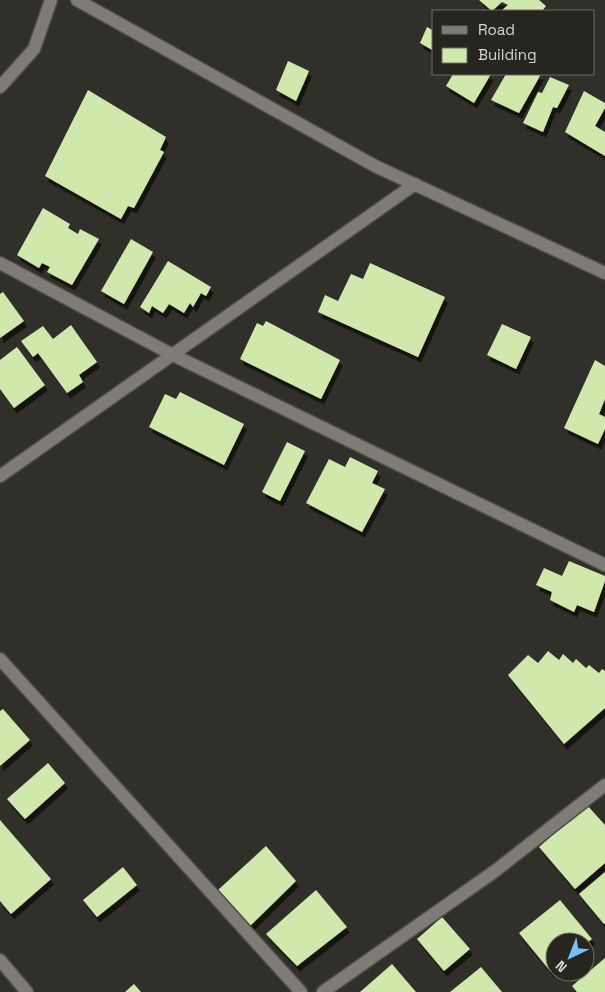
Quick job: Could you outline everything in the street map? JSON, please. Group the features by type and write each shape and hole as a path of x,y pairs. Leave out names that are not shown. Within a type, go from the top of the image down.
{"street":[{"path":"0,87 34,50 51,0"},
{"path":"83,1 375,166 605,272"},
{"path":"0,476 415,184"},
{"path":"0,263 173,355 605,565"},
{"path":"2,664 301,992"},
{"path":"323,992 494,871 605,785"},
{"path":"0,960 27,992"}],"building":[{"path":"479,0 539,0 546,6 543,10 502,10 508,5 502,2 491,10"},
{"path":"427,27 432,30 432,50 420,43"},
{"path":"288,61 309,71 296,101 276,90"},
{"path":"452,75 490,75 474,103 446,86"},
{"path":"505,75 540,75 519,113 491,100"},
{"path":"550,77 569,85 557,108 553,107 543,132 523,123 538,92 542,93"},
{"path":"88,90 166,137 160,150 164,152 134,208 128,206 121,219 45,176"},
{"path":"584,91 605,103 605,108 595,126 605,132 605,156 565,132"},
{"path":"43,208 70,224 68,228 78,234 80,229 99,239 72,285 47,272 50,267 42,263 39,268 17,255"},
{"path":"131,239 153,252 124,304 101,291"},
{"path":"168,261 211,287 206,296 201,293 193,307 190,303 184,313 169,304 163,313 152,306 149,313 140,307"},
{"path":"370,263 445,297 418,357 318,312 325,295 338,301 351,274 363,279"},
{"path":"3,292 24,321 0,338 0,294"},
{"path":"266,321 340,360 321,399 240,359 257,323 263,326"},
{"path":"502,324 531,337 516,369 487,355"},
{"path":"71,325 97,362 79,375 83,382 67,393 38,353 33,357 21,341 43,326 53,339"},
{"path":"17,347 45,385 14,408 0,389 0,360"},
{"path":"595,360 605,366 605,399 599,414 605,417 605,429 598,444 564,428"},
{"path":"180,392 244,424 224,465 149,427 165,394 176,399"},
{"path":"287,442 305,451 280,501 262,492"},
{"path":"350,457 378,471 372,483 385,489 362,532 306,503 329,459 345,467"},
{"path":"569,561 605,576 594,612 577,605 574,612 550,600 552,592 536,585 544,568 562,576"},
{"path":"548,651 559,660 563,654 573,663 576,659 586,668 589,665 599,673 602,669 605,671 605,708 564,744 508,675 528,655 538,663"},
{"path":"3,709 30,740 0,766 0,711"},
{"path":"48,763 65,783 25,819 7,799"},
{"path":"587,805 605,825 605,863 575,889 539,847"},
{"path":"0,820 51,879 11,914 0,901"},
{"path":"266,846 296,881 250,926 218,890"},
{"path":"123,867 137,885 97,917 83,900"},
{"path":"605,872 605,923 604,924 579,894"},
{"path":"316,890 347,927 297,966 266,934"},
{"path":"560,900 586,932 545,932 545,965 519,933"},
{"path":"442,917 470,949 444,971 417,939"},
{"path":"605,958 605,992 577,992 572,986 577,982 595,982 595,966"},
{"path":"392,964 416,992 360,992"},
{"path":"481,967 502,992 450,992"},
{"path":"134,984 141,992 125,992"}]}
